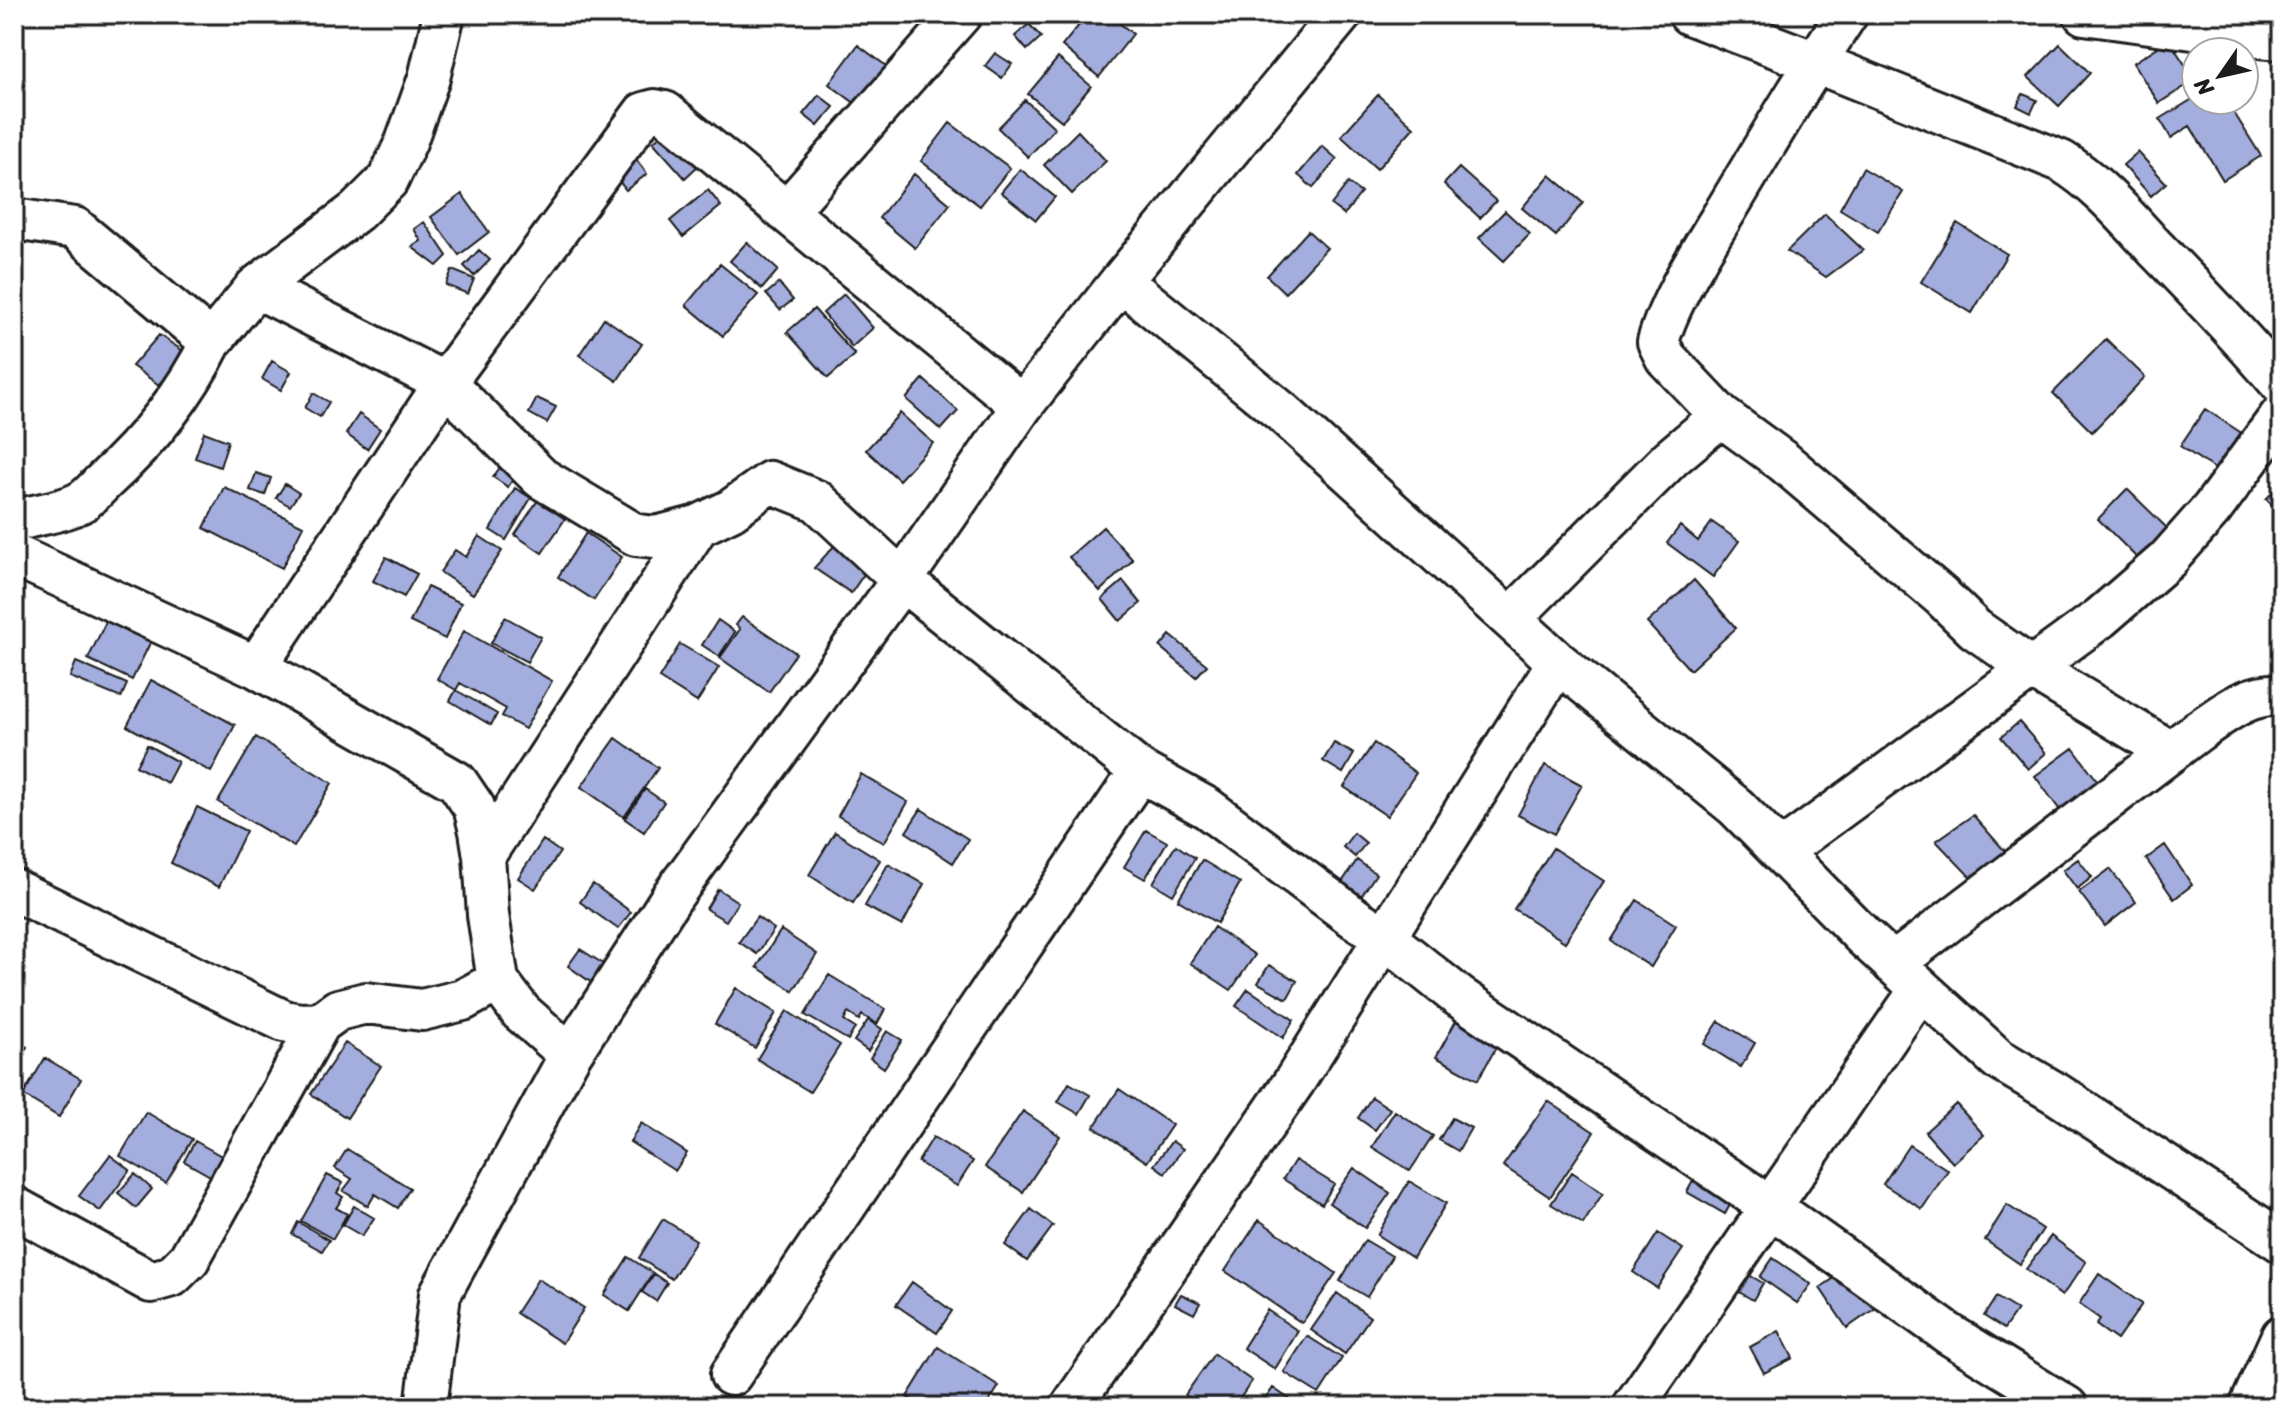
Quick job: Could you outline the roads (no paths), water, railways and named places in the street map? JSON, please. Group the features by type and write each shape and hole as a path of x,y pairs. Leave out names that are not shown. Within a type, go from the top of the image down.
{"street":[{"path":"14,522 52,514 81,502 114,473 171,408 211,342 256,287 357,211 388,180 406,142 429,78 444,14"},
{"path":"786,212 961,14"},
{"path":"428,1407 440,1294 570,1055 673,895 902,580 1022,406 1341,14"},
{"path":"1689,14 2061,161 2081,173 2225,321 2282,385"},
{"path":"1847,14 1701,253 1664,320 1658,342 1666,358 1721,416 1784,462 1941,596 1975,629 2031,668 2171,752"},
{"path":"2084,14 2247,25 2282,39"},
{"path":"256,667 445,383 644,113 655,110 665,112 1022,406"},
{"path":"14,219 75,228 211,342"},
{"path":"1121,281 1283,413 1558,662 1736,807 1906,977 1998,1059 2282,1242"},
{"path":"256,287 445,383 541,478 636,535 656,537 698,526 731,510 770,482 817,501 902,580 1140,771 1207,808 1384,937 1458,996 1771,1207 1949,1334 2067,1407"},
{"path":"1780,852 2100,618 2167,560 2212,509 2282,414"},
{"path":"1511,618 1671,458 1721,416"},
{"path":"484,856 698,526"},
{"path":"14,555 256,667 457,782 474,807 484,856 488,915 498,981 521,1012 570,1055"},
{"path":"1071,1407 1294,1082 1558,662"},
{"path":"1633,1407 1771,1207 1906,977 2171,752 2244,700 2270,694 2282,695"},
{"path":"731,1375 1140,771"},
{"path":"14,890 284,1021 320,1023"},
{"path":"14,1207 151,1282 172,1276 189,1259 320,1023 338,1010 366,1003 422,1010 463,1000 498,981"},
{"path":"2250,1407 2282,1336"}]}
